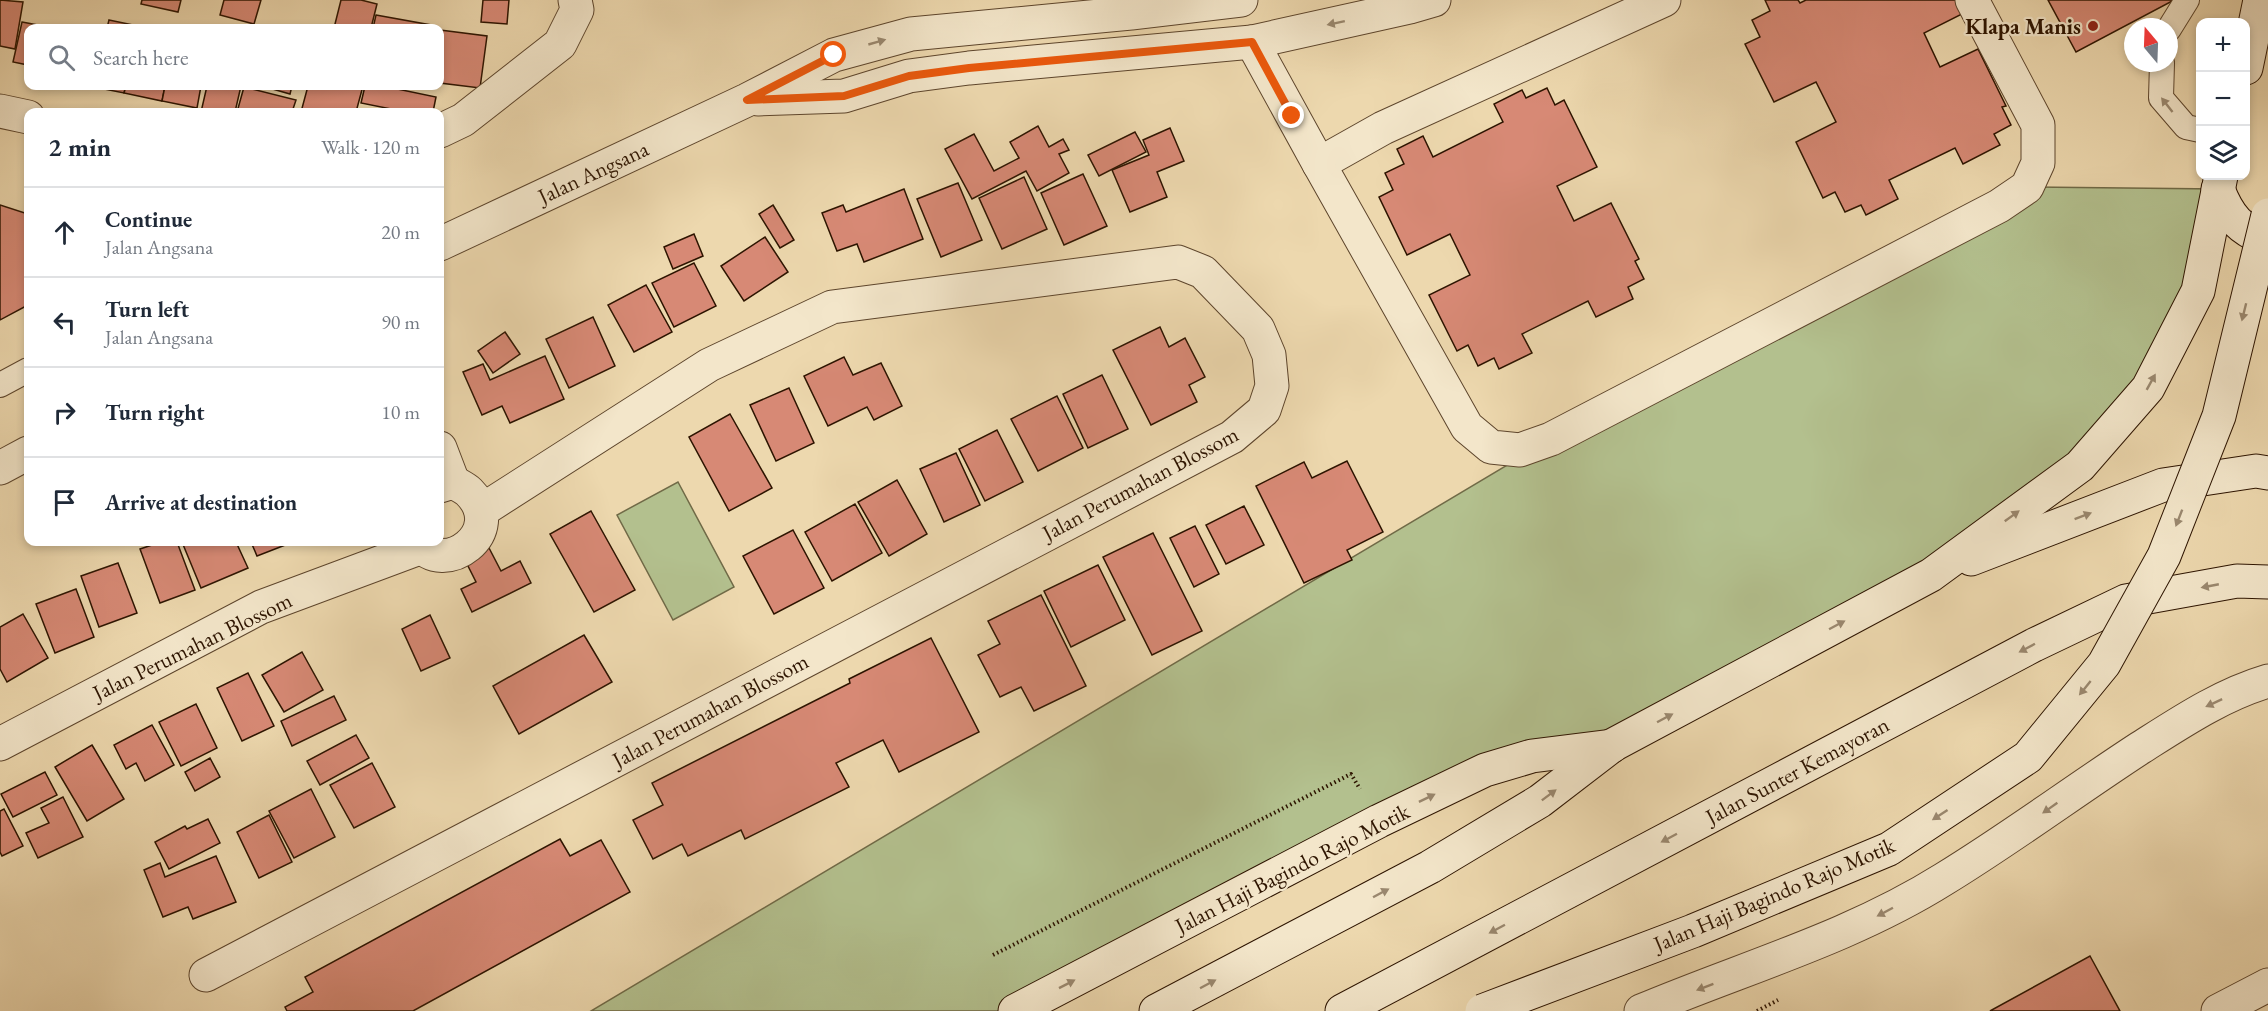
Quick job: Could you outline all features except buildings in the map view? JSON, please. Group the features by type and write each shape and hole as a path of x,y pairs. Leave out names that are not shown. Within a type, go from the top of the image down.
{"street":[{"path":"444,129 463,120 560,44 577,10 575,0"},
{"name":"Jalan Angsana","path":"444,242 747,100 834,55 900,35 1241,0"},
{"name":"Jalan Angsana","path":"747,100 844,96 909,76 929,73 1252,42 1434,0"},
{"path":"1319,164 1383,128 1664,0"},
{"path":"1252,42 1467,427 1491,447 1521,450 1551,439 1999,206 2026,187 2038,164 2038,125 1972,0"},
{"path":"2250,49 2260,0"},
{"path":"0,111 24,116"},
{"path":"2220,182 2225,206 2235,222 2250,234 2268,241"},
{"name":"Jalan Haji Bagindo Rajo Motik","path":"1156,1011 1430,867 1540,801 1614,745 1930,575 2080,466 2148,388 2198,291 2220,182"},
{"name":"Jalan Haji Bagindo Rajo Motik","path":"1482,1011 1693,931 1889,849 2028,758 2104,664 2164,556 2219,416 2268,215"},
{"name":"Jalan Perumahan Blossom","path":"206,975 1232,437 1264,410 1272,386 1269,355 1258,330 1203,272 1178,261 832,307 709,365 481,511"},
{"path":"0,468 24,455"},
{"path":"1930,575 2163,485 2256,471 2268,473"},
{"path":"424,546 438,554 456,554 472,545 481,529 481,511 469,491 446,484"},
{"name":"Jalan Perumahan Blossom","path":"0,744 261,607 415,546"},
{"name":"Jalan Sunter Kemayoran","path":"1342,1011 2034,645 2126,601 2237,581 2268,582"},
{"path":"1641,1011 1789,955 1865,922 1943,880 2199,710 2247,687 2268,681"},
{"name":"Jalan Haji Bagindo Rajo Motik","path":"1015,1011 1379,821 1485,770 1532,756 1614,745"},
{"path":"2218,1011 2268,985"}],"lane":[{"path":"2176,18 2187,0"},
{"path":"2162,72 2161,98 2186,127 2196,129"},
{"path":"0,385 24,372"}],"path":[{"path":"993,955 1351,774 1379,821"}],"green space":[{"path":"2026,187 2218,189 2148,388 1930,575 1614,745 1485,770 1018,1011 591,1011 1551,439"},
{"path":"678,482 734,587 673,620 617,515"}],"place":[{"name":"Klapa Manis","path":"2093,26"}],"route":[{"path":"834,55 747,100 844,96 909,76 969,68 1252,42 1292,116"}]}
